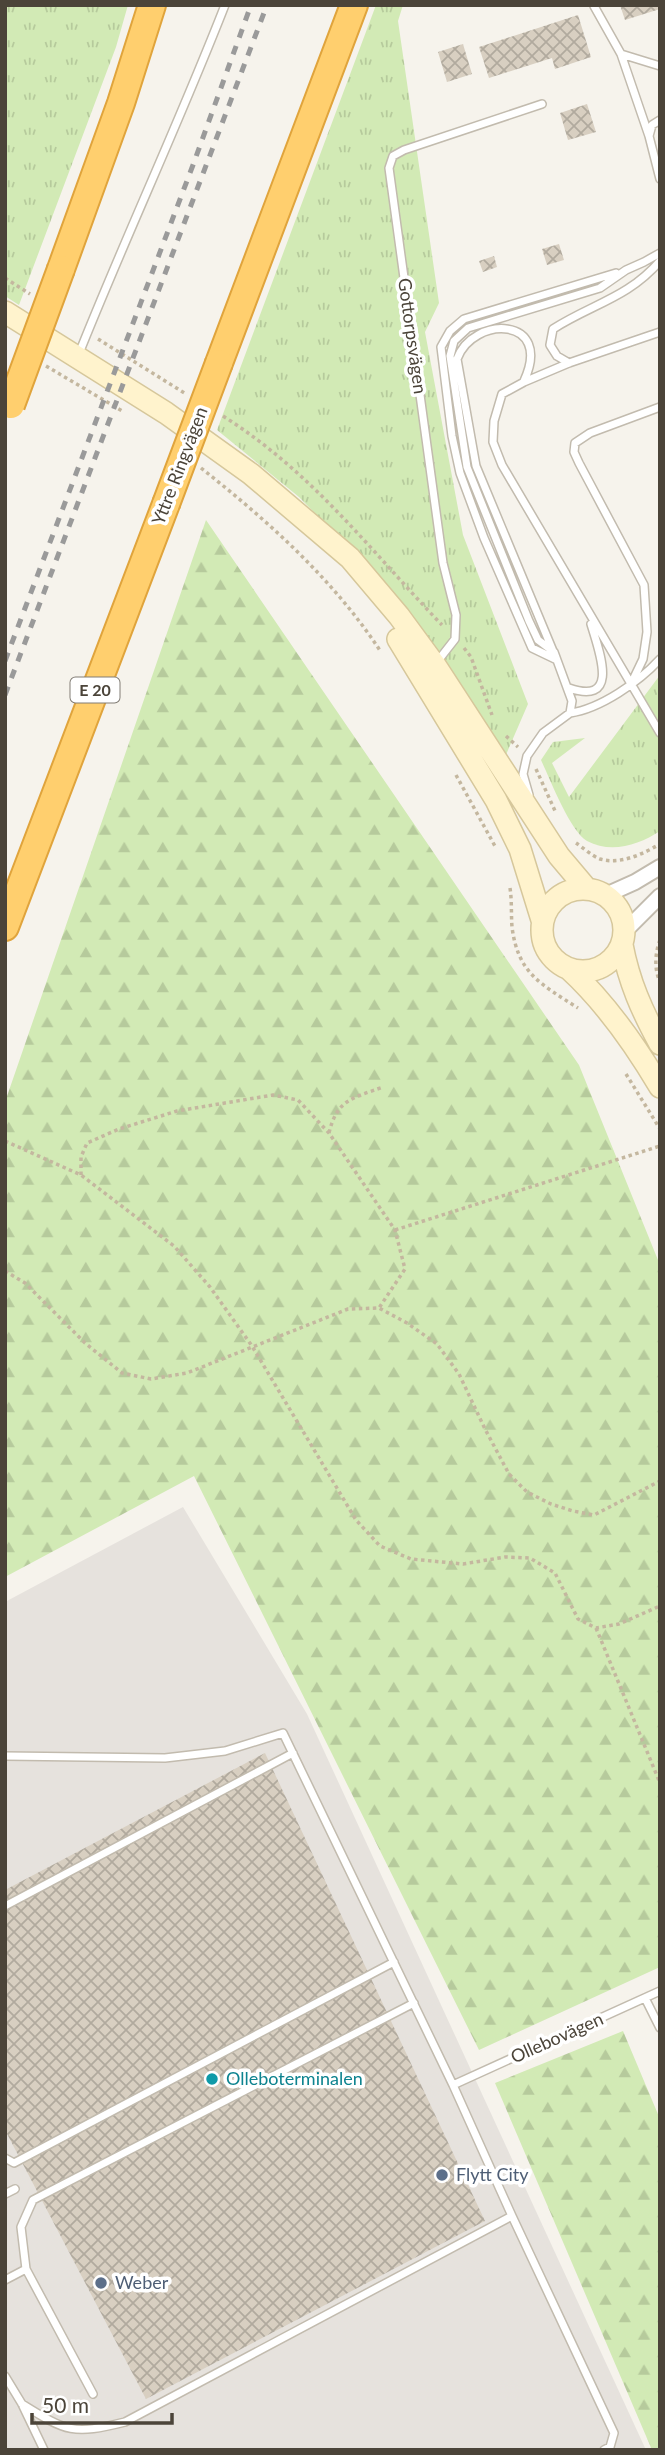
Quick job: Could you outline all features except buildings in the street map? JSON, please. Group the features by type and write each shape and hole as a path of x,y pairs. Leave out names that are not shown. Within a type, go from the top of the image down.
{"highway":[{"path":"8,413 121,103 152,5"},
{"name":"Yttre Ringvägen","path":"5,926 354,5"}],"street":[{"path":"5,312 166,413 251,474 290,507 429,672 559,856 596,891 616,904 623,916 627,971 639,1006 660,1044"},
{"path":"429,672 520,849 542,920"},
{"path":"660,867 596,891 572,889 558,896 548,907 542,920 541,935 547,951 556,962 569,969 596,994 623,1028 660,1087"},
{"path":"569,969 583,972 600,968 612,960 623,938 660,896"}],"lane":[{"path":"78,356 193,88 225,5"},
{"path":"594,6 621,54 649,136 660,179"},
{"path":"621,54 660,66"},
{"name":"Gottorpsvägen","path":"429,672 455,639 456,615 443,563 388,168 393,156 404,150 542,104"},
{"path":"649,136 652,125 660,120"},
{"path":"554,655 533,648 470,505 452,436 441,347 450,331 464,319 600,279 660,253"},
{"path":"569,363 557,356 550,345 553,329 634,286 660,261"},
{"path":"524,382 530,364 530,349 525,337 515,329 505,328 472,337 461,349 457,359 476,466 569,688 572,701 569,713"},
{"path":"660,332 569,363 502,394 494,421 493,442 502,465 660,733"},
{"path":"631,684 643,659 647,632 644,585 579,463 575,443 580,437 660,407"},
{"path":"569,688 590,693 598,689 602,680 603,668 588,613"},
{"path":"535,819 523,774 527,757 542,733 569,713 586,711 631,684 648,673 660,659"},
{"path":"5,1756 165,1758 225,1751 283,1734 453,2085 614,2433 610,2447 604,2450"},
{"path":"5,1906 293,1753"},
{"path":"5,2158 13,2164 394,1962"},
{"name":"Ollebovägen","path":"453,2085 660,1991"},
{"path":"645,1998 660,2028"},
{"path":"93,2394 26,2269 21,2227 33,2200 414,2003"},
{"path":"5,2194 15,2189"},
{"path":"22,2404 69,2430 94,2430 125,2422 512,2216"},
{"path":"5,2280 26,2269"},
{"path":"5,2376 44,2450"}],"path":[{"path":"39,362 128,415"},
{"path":"193,462 247,504 329,584 384,657"},
{"path":"452,768 497,850"},
{"path":"648,851 660,844"},
{"path":"660,940 657,950 657,974 660,982"},
{"path":"329,1133 333,1116 349,1099 383,1087"},
{"path":"81,1175 81,1157 86,1143 119,1129 177,1111 273,1096 298,1100 329,1133 395,1230 405,1269 379,1308"},
{"path":"5,1141 81,1175 174,1246 210,1287 252,1346 356,1520 380,1546 411,1559 463,1564 505,1557 530,1558 555,1573 578,1619 596,1628 619,1624 660,1606"},
{"path":"395,1230 660,1146"},
{"path":"5,1271 25,1283 85,1343 122,1373 151,1379 187,1373 348,1308 379,1308 437,1344 459,1374 509,1474 527,1492 551,1504 594,1515 660,1481"},
{"path":"596,1628 660,1783"}],"shaded area":[{"path":"183,1507 307,1714 646,2450 5,2450 5,1602"}],"green space":[{"path":"5,5 128,5 116,47 19,305 5,296"},
{"path":"376,5 403,5 398,21 439,303 425,332 463,535 528,704 505,757 366,565 299,497 217,430"},
{"path":"206,520 579,1065 660,1265 660,1967 479,2050 194,1476 5,1577 5,1102"},
{"path":"660,675 660,831 625,846 596,845 587,841 574,827 541,760 553,742 585,738 552,763 569,797"},
{"path":"623,2031 660,2119 660,2450 652,2450 495,2083"}],"railway":[{"path":"5,661 251,5"},
{"path":"5,695 267,5"}],"place":[{"name":"Olleboterminalen","path":"212,2079"},
{"name":"Flytt City","path":"442,2175"},
{"name":"Weber","path":"101,2283"}]}
